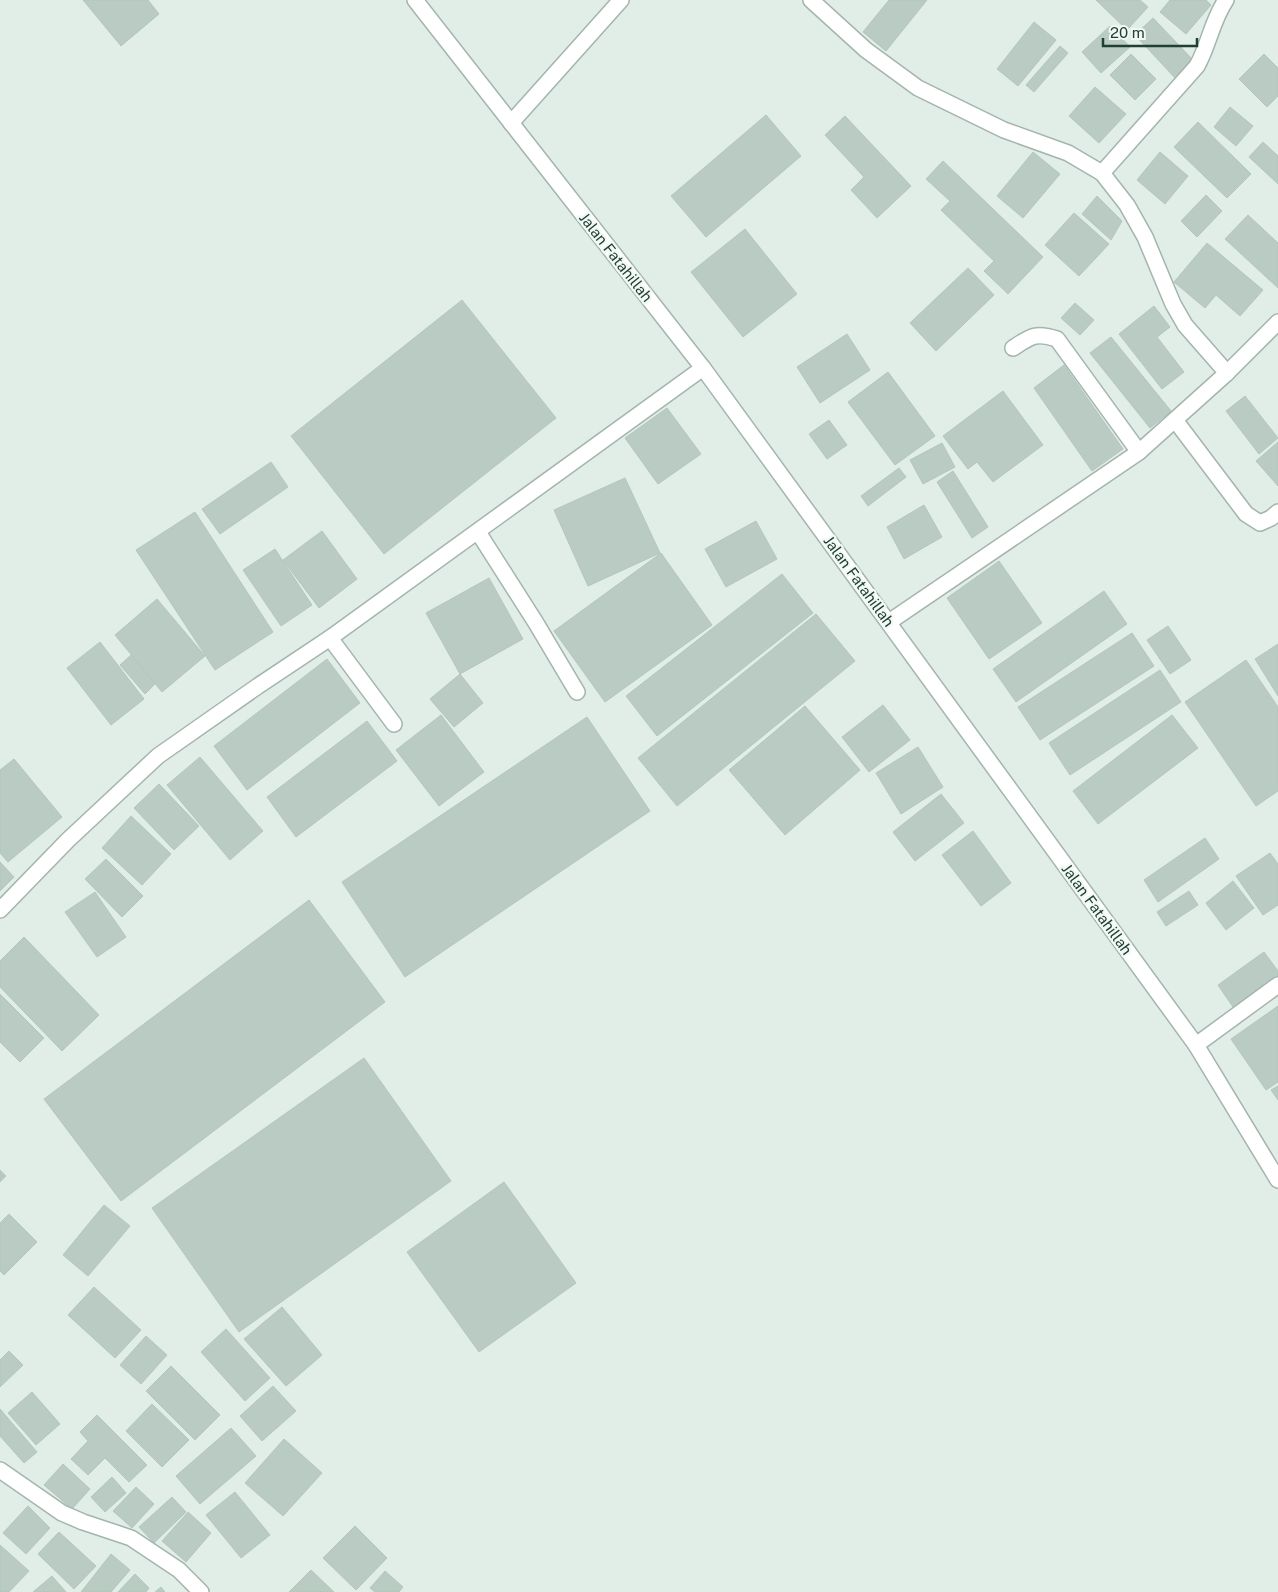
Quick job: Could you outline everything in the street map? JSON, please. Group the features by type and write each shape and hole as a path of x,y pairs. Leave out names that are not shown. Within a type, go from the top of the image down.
{"street":[{"name":"Jalan Fatahillah","path":"415,0 703,368 889,622 1196,1044 1278,1180"},
{"path":"511,123 621,0"},
{"path":"811,0 866,50 918,88 1004,130 1068,153 1102,173 1127,204 1145,237 1173,304 1186,325 1227,373"},
{"path":"1102,173 1197,66 1226,0"},
{"path":"889,622 1139,452 1227,373 1278,322"},
{"path":"1013,348 1027,338 1042,334 1057,339 1139,452"},
{"path":"0,910 68,840 158,756 330,638 703,368"},
{"path":"1175,420 1246,514 1260,523 1278,512"},
{"path":"478,532 577,692"},
{"path":"330,638 394,724"},
{"path":"1196,1044 1278,985"},
{"path":"0,1470 62,1513 131,1538 179,1570 201,1592"}],"building":[{"path":"83,0 148,0 159,14 121,46"},
{"path":"889,0 927,0 886,51 863,32"},
{"path":"1096,0 1140,0 1148,7 1127,30"},
{"path":"1170,0 1206,0 1211,5 1186,34 1160,12"},
{"path":"1153,18 1195,62 1176,79 1135,35"},
{"path":"1034,22 1056,40 1018,86 997,69"},
{"path":"1110,26 1130,47 1101,73 1082,52"},
{"path":"1060,46 1068,53 1034,92 1026,85"},
{"path":"1131,54 1156,79 1135,100 1110,75"},
{"path":"1264,54 1278,68 1278,96 1267,107 1239,79"},
{"path":"1095,87 1126,114 1099,143 1069,116"},
{"path":"1230,107 1253,126 1236,146 1214,127"},
{"path":"766,115 801,156 706,237 671,196"},
{"path":"845,116 911,186 877,218 851,190 864,177 825,135"},
{"path":"1198,122 1251,174 1227,198 1174,147"},
{"path":"1263,142 1278,156 1278,184 1249,157"},
{"path":"1033,152 1060,174 1023,218 997,196"},
{"path":"1160,152 1188,176 1165,204 1137,180"},
{"path":"943,161 1043,257 1008,294 984,271 994,261 941,210 950,201 926,179"},
{"path":"1206,195 1222,211 1197,237 1181,221"},
{"path":"1097,196 1122,221 1111,240 1082,214"},
{"path":"1074,213 1109,244 1079,276 1045,245"},
{"path":"1248,215 1278,243 1278,288 1225,239"},
{"path":"745,229 797,294 743,337 691,272"},
{"path":"1207,243 1263,290 1240,316 1216,295 1205,308 1174,282"},
{"path":"968,268 994,295 936,351 910,323"},
{"path":"462,300 556,418 384,554 291,436"},
{"path":"1075,303 1094,320 1080,335 1061,318"},
{"path":"1154,306 1170,327 1157,337 1184,372 1162,389 1119,334"},
{"path":"847,334 870,370 820,403 797,367"},
{"path":"1111,337 1171,411 1150,428 1090,353"},
{"path":"1064,365 1123,449 1092,471 1034,388"},
{"path":"888,372 935,436 895,465 848,402"},
{"path":"1003,391 1043,445 993,482 977,462 968,469 943,436"},
{"path":"1245,396 1278,438 1259,454 1226,411"},
{"path":"667,408 701,454 658,484 625,438"},
{"path":"829,420 847,445 827,459 809,434"},
{"path":"1278,442 1278,486 1256,461"},
{"path":"942,443 955,467 923,484 910,460"},
{"path":"271,462 288,487 220,534 202,509"},
{"path":"899,468 906,477 868,506 861,496"},
{"path":"953,471 988,527 972,538 937,482"},
{"path":"625,478 660,553 588,586 554,510"},
{"path":"924,505 942,537 904,559 887,527"},
{"path":"195,512 273,632 215,670 136,550"},
{"path":"756,521 777,559 726,587 705,549"},
{"path":"322,531 357,579 319,608 283,560"},
{"path":"275,549 312,605 281,626 243,570"},
{"path":"661,553 712,625 605,702 554,631"},
{"path":"999,561 1042,623 989,659 947,598"},
{"path":"782,574 813,613 657,736 626,696"},
{"path":"489,578 523,639 460,674 426,613"},
{"path":"1104,591 1127,624 1016,702 993,669"},
{"path":"157,599 205,656 162,692 115,635"},
{"path":"816,614 855,661 677,806 638,758"},
{"path":"1168,626 1191,660 1170,674 1147,640"},
{"path":"1132,633 1154,666 1040,740 1018,707"},
{"path":"100,642 144,699 111,725 67,668"},
{"path":"1278,644 1278,696 1255,659"},
{"path":"131,655 155,684 145,694 120,665"},
{"path":"327,659 360,703 247,790 214,746"},
{"path":"1246,660 1278,707 1278,791 1256,806 1185,702"},
{"path":"1160,670 1181,702 1070,775 1049,743"},
{"path":"460,674 483,703 454,727 430,699"},
{"path":"883,705 910,740 869,772 842,737"},
{"path":"805,706 860,770 785,835 729,770"},
{"path":"441,715 484,772 439,806 396,750"},
{"path":"1172,715 1198,748 1098,824 1073,791"},
{"path":"587,717 650,811 405,977 342,882"},
{"path":"367,721 397,761 296,837 267,797"},
{"path":"918,747 943,787 901,814 876,773"},
{"path":"200,757 263,831 230,860 167,785"},
{"path":"14,759 62,817 8,862 0,853 0,770"},
{"path":"159,784 199,826 174,850 134,808"},
{"path":"941,794 964,823 915,861 893,832"},
{"path":"131,816 171,854 142,885 102,848"},
{"path":"973,831 1011,883 981,906 942,855"},
{"path":"1205,838 1219,859 1158,902 1144,880"},
{"path":"1270,853 1278,864 1278,905 1263,915 1236,876"},
{"path":"106,859 143,896 122,917 85,879"},
{"path":"0,862 14,877 0,891"},
{"path":"1233,881 1254,908 1226,930 1206,903"},
{"path":"1189,891 1198,905 1166,926 1157,912"},
{"path":"95,892 126,937 97,957 65,912"},
{"path":"309,900 385,1002 121,1201 44,1099"},
{"path":"24,937 99,1015 62,1051 0,987 0,961"},
{"path":"1264,952 1278,971 1278,979 1235,1010 1218,985"},
{"path":"0,994 44,1038 20,1062 0,1042"},
{"path":"1278,1006 1278,1082 1266,1090 1231,1039"},
{"path":"364,1058 451,1181 239,1332 152,1208"},
{"path":"1278,1086 1278,1100 1271,1090"},
{"path":"0,1170 6,1176 0,1182"},
{"path":"504,1182 576,1283 479,1352 407,1252"},
{"path":"104,1205 130,1226 88,1276 63,1255"},
{"path":"9,1214 37,1242 4,1275 0,1271 0,1223"},
{"path":"94,1287 141,1330 115,1358 68,1315"},
{"path":"282,1307 322,1355 286,1386 244,1339"},
{"path":"226,1329 270,1378 245,1401 201,1352"},
{"path":"146,1336 167,1355 141,1384 120,1365"},
{"path":"9,1351 23,1365 0,1387 0,1360"},
{"path":"171,1366 220,1415 195,1440 146,1391"},
{"path":"273,1386 296,1411 262,1441 240,1416"},
{"path":"32,1392 60,1424 36,1445 8,1413"},
{"path":"152,1404 189,1440 162,1467 126,1431"},
{"path":"0,1409 37,1452 24,1463 0,1436"},
{"path":"97,1415 147,1465 129,1482 105,1458 88,1475 71,1459 88,1441 80,1432"},
{"path":"231,1428 256,1456 200,1504 176,1476"},
{"path":"284,1439 322,1473 283,1516 245,1483"},
{"path":"63,1464 90,1489 72,1509 44,1485"},
{"path":"112,1477 126,1493 105,1512 91,1497"},
{"path":"136,1487 154,1504 132,1528 113,1511"},
{"path":"235,1492 270,1535 241,1558 206,1515"},
{"path":"172,1497 186,1512 154,1543 139,1527"},
{"path":"28,1506 50,1528 26,1554 3,1533"},
{"path":"188,1512 211,1533 186,1562 162,1541"},
{"path":"355,1526 387,1558 356,1590 323,1558"},
{"path":"59,1532 96,1566 74,1589 38,1554"},
{"path":"0,1545 29,1571 9,1592 0,1592"},
{"path":"111,1554 130,1570 111,1592 81,1592"},
{"path":"311,1570 334,1592 289,1592"},
{"path":"385,1571 403,1587 399,1592 375,1592 370,1588"},
{"path":"135,1574 149,1588 146,1592 118,1592"},
{"path":"52,1576 66,1592 33,1592"},
{"path":"161,1587 165,1592 155,1592"}]}
